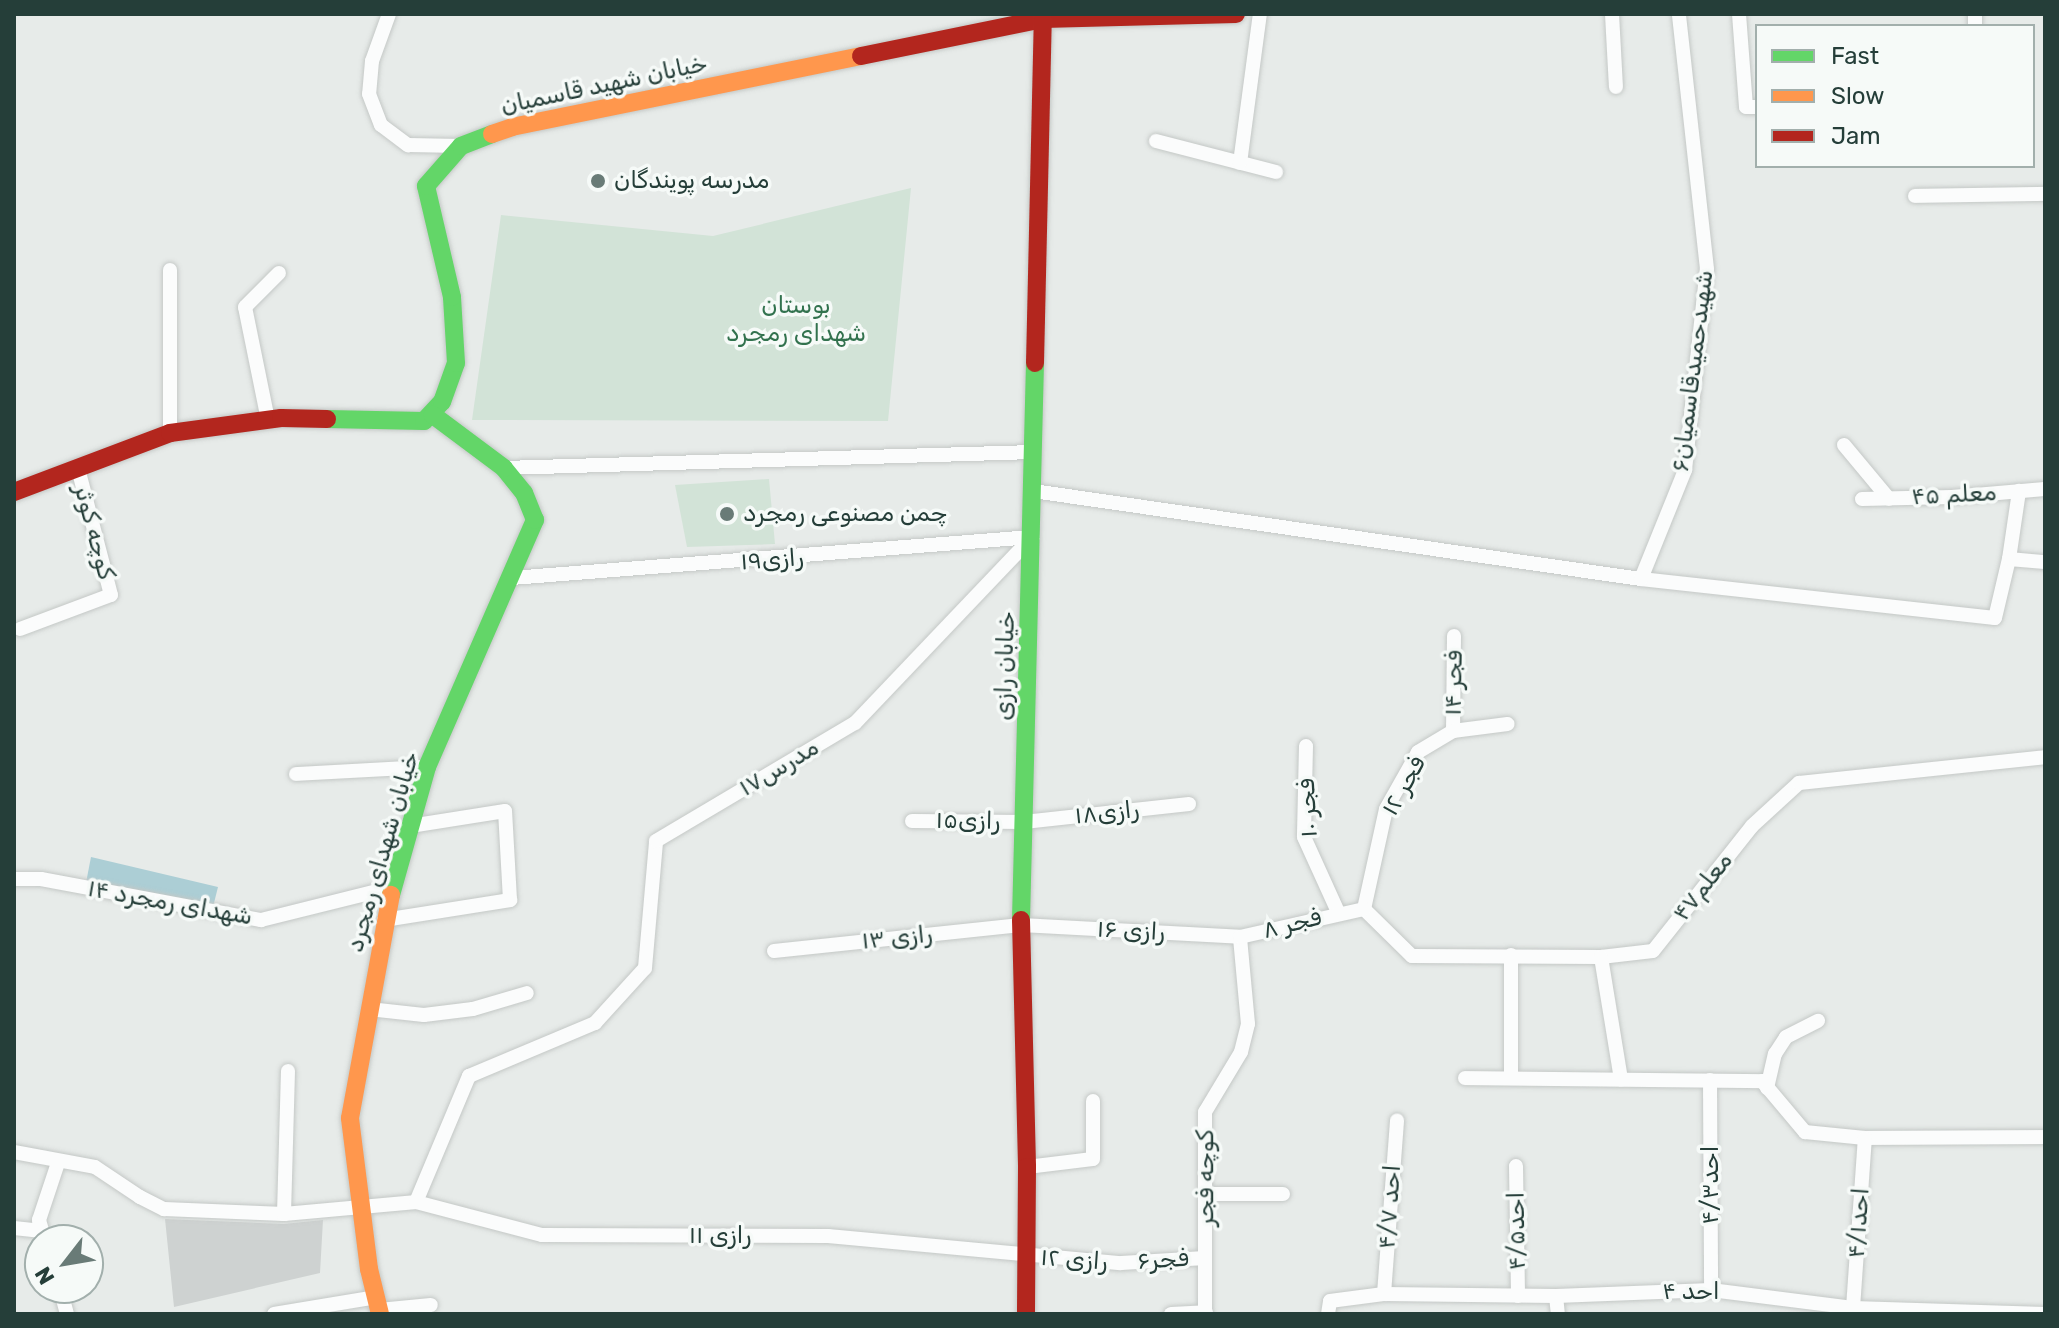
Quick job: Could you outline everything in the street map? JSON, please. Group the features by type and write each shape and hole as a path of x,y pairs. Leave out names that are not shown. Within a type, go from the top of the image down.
{"street":[{"path":"389,14 372,61 369,94 381,125 408,145 461,146"},
{"name":"خیابان شهید قاسمیان","path":"433,415 442,402 456,363 452,297 426,186 461,146 512,127 1048,17 1236,14"},
{"path":"1240,163 1260,14"},
{"path":"1612,14 1616,87"},
{"name":"شهیدحمیدقاسمیان۶","path":"1641,579 1685,470 1707,269 1679,14"},
{"path":"1739,14 1746,107 1755,107"},
{"name":"خیابان رازی","path":"1026,1314 1027,1167 1021,925 1048,17"},
{"path":"1156,141 1276,172"},
{"path":"1915,196 2045,194"},
{"path":"170,270 170,433"},
{"path":"268,420 245,307 279,273"},
{"path":"14,492 170,433 268,420 424,421 433,415"},
{"name":"خیابان شهدای رمجرد","path":"378,1307 350,1118 384,920 427,767 535,520 524,493 504,468 433,415"},
{"path":"1844,445 1889,499"},
{"path":"504,468 1034,452"},
{"name":"کوچه کوثر","path":"20,629 111,595 78,468"},
{"name":"معلم ۴۵","path":"1862,499 2045,489"},
{"path":"1033,491 1641,579 1995,618 2009,559 2019,491"},
{"name":"رازی۱۹","path":"512,578 1032,537"},
{"name":"مدرس۱۷","path":"416,1202 469,1076 595,1023 645,968 656,841 855,723 1032,537"},
{"path":"2009,559 2045,562"},
{"name":"فجر ۱۴","path":"1453,731 1454,636"},
{"name":"فجر ۱۲","path":"1364,909 1386,809 1418,752 1453,731 1508,724"},
{"name":"فجر ۱۰","path":"1306,746 1304,837 1338,912"},
{"name":"معلم۴۷","path":"1364,909 1412,956 1601,957 1653,951 1752,826 1799,783 2045,757"},
{"path":"296,774 427,767"},
{"name":"رازی۱۸","path":"1024,822 1189,804"},
{"path":"384,920 510,900 505,811 410,826"},
{"name":"رازی۱۵","path":"912,821 1024,822"},
{"name":"شهدای رمجرد ۱۴","path":"14,879 41,879 261,920 393,887"},
{"name":"فجر ۸","path":"1241,1052 1248,1024 1240,937 1338,912 1364,909"},
{"name":"رازی ۱۶","path":"1021,925 1240,937"},
{"name":"رازی ۱۳","path":"774,951 1021,925"},
{"path":"1511,955 1511,1078"},
{"path":"1601,957 1621,1079"},
{"path":"369,1009 424,1015 473,1009 527,993"},
{"path":"1767,1088 1775,1054 1786,1037 1818,1021"},
{"name":"کوچه فجر","path":"1206,1313 1205,1112 1241,1052"},
{"path":"284,1214 288,1071"},
{"path":"1465,1078 1762,1081 1805,1132 1865,1138 2045,1137"},
{"name":"احد۴/۳","path":"1710,1080 1711,1290"},
{"path":"1027,1167 1093,1159 1093,1101"},
{"name":"احد ۴/۷","path":"1384,1294 1397,1120"},
{"name":"احد۴/۱","path":"1861,1310 1865,1138"},
{"name":"رازی ۱۱","path":"14,1152 58,1163 95,1167 164,1209 284,1214 416,1202 542,1235 828,1236 1027,1256"},
{"path":"40,1224 58,1163"},
{"name":"احد۴/۵","path":"1516,1166 1518,1296"},
{"path":"1207,1194 1283,1194"},
{"name":"رازی ۱۲","path":"1027,1256 1121,1263"},
{"name":"فجر۶","path":"1121,1263 1205,1258"},
{"name":"احد ۴","path":"1328,1314 1330,1301 1384,1294 1556,1296 1711,1290 1861,1310 2045,1314"},
{"path":"1556,1296 1558,1314"},
{"path":"274,1314 431,1305"},
{"path":"1171,1314 1206,1313"}],"green space":[{"name":"بوستان شهدای رمجرد","path":"911,188 888,421 472,420 501,215 713,236"},
{"name":"چمن مصنوعی رمجرد","path":"769,479 775,544 687,547 675,485"}],"water":[{"path":"91,857 218,887 212,911 84,893"}],"building":[{"path":"165,1219 284,1224 323,1220 320,1273 174,1307"}],"traffic: fast":[{"path":"327,419 424,421 442,402 456,363 452,297 426,186 461,146 492,134"},
{"path":"1021,920 1035,363"},
{"path":"391,895 427,767 535,520 524,493 504,468 433,415"}],"traffic: slow":[{"path":"492,134 512,127 861,56"},
{"path":"380,1314 369,1269 350,1118 391,895"}],"traffic: jam":[{"path":"861,56 1043,19 1236,14"},
{"path":"1035,363 1043,19"},
{"path":"14,492 170,433 281,418 327,419"},
{"path":"1021,920 1027,1167 1026,1314"}],"place":[{"name":"مدرسه پویندگان","path":"598,181"},
{"name":"چمن مصنوعی رمجرد","path":"727,514"}]}
